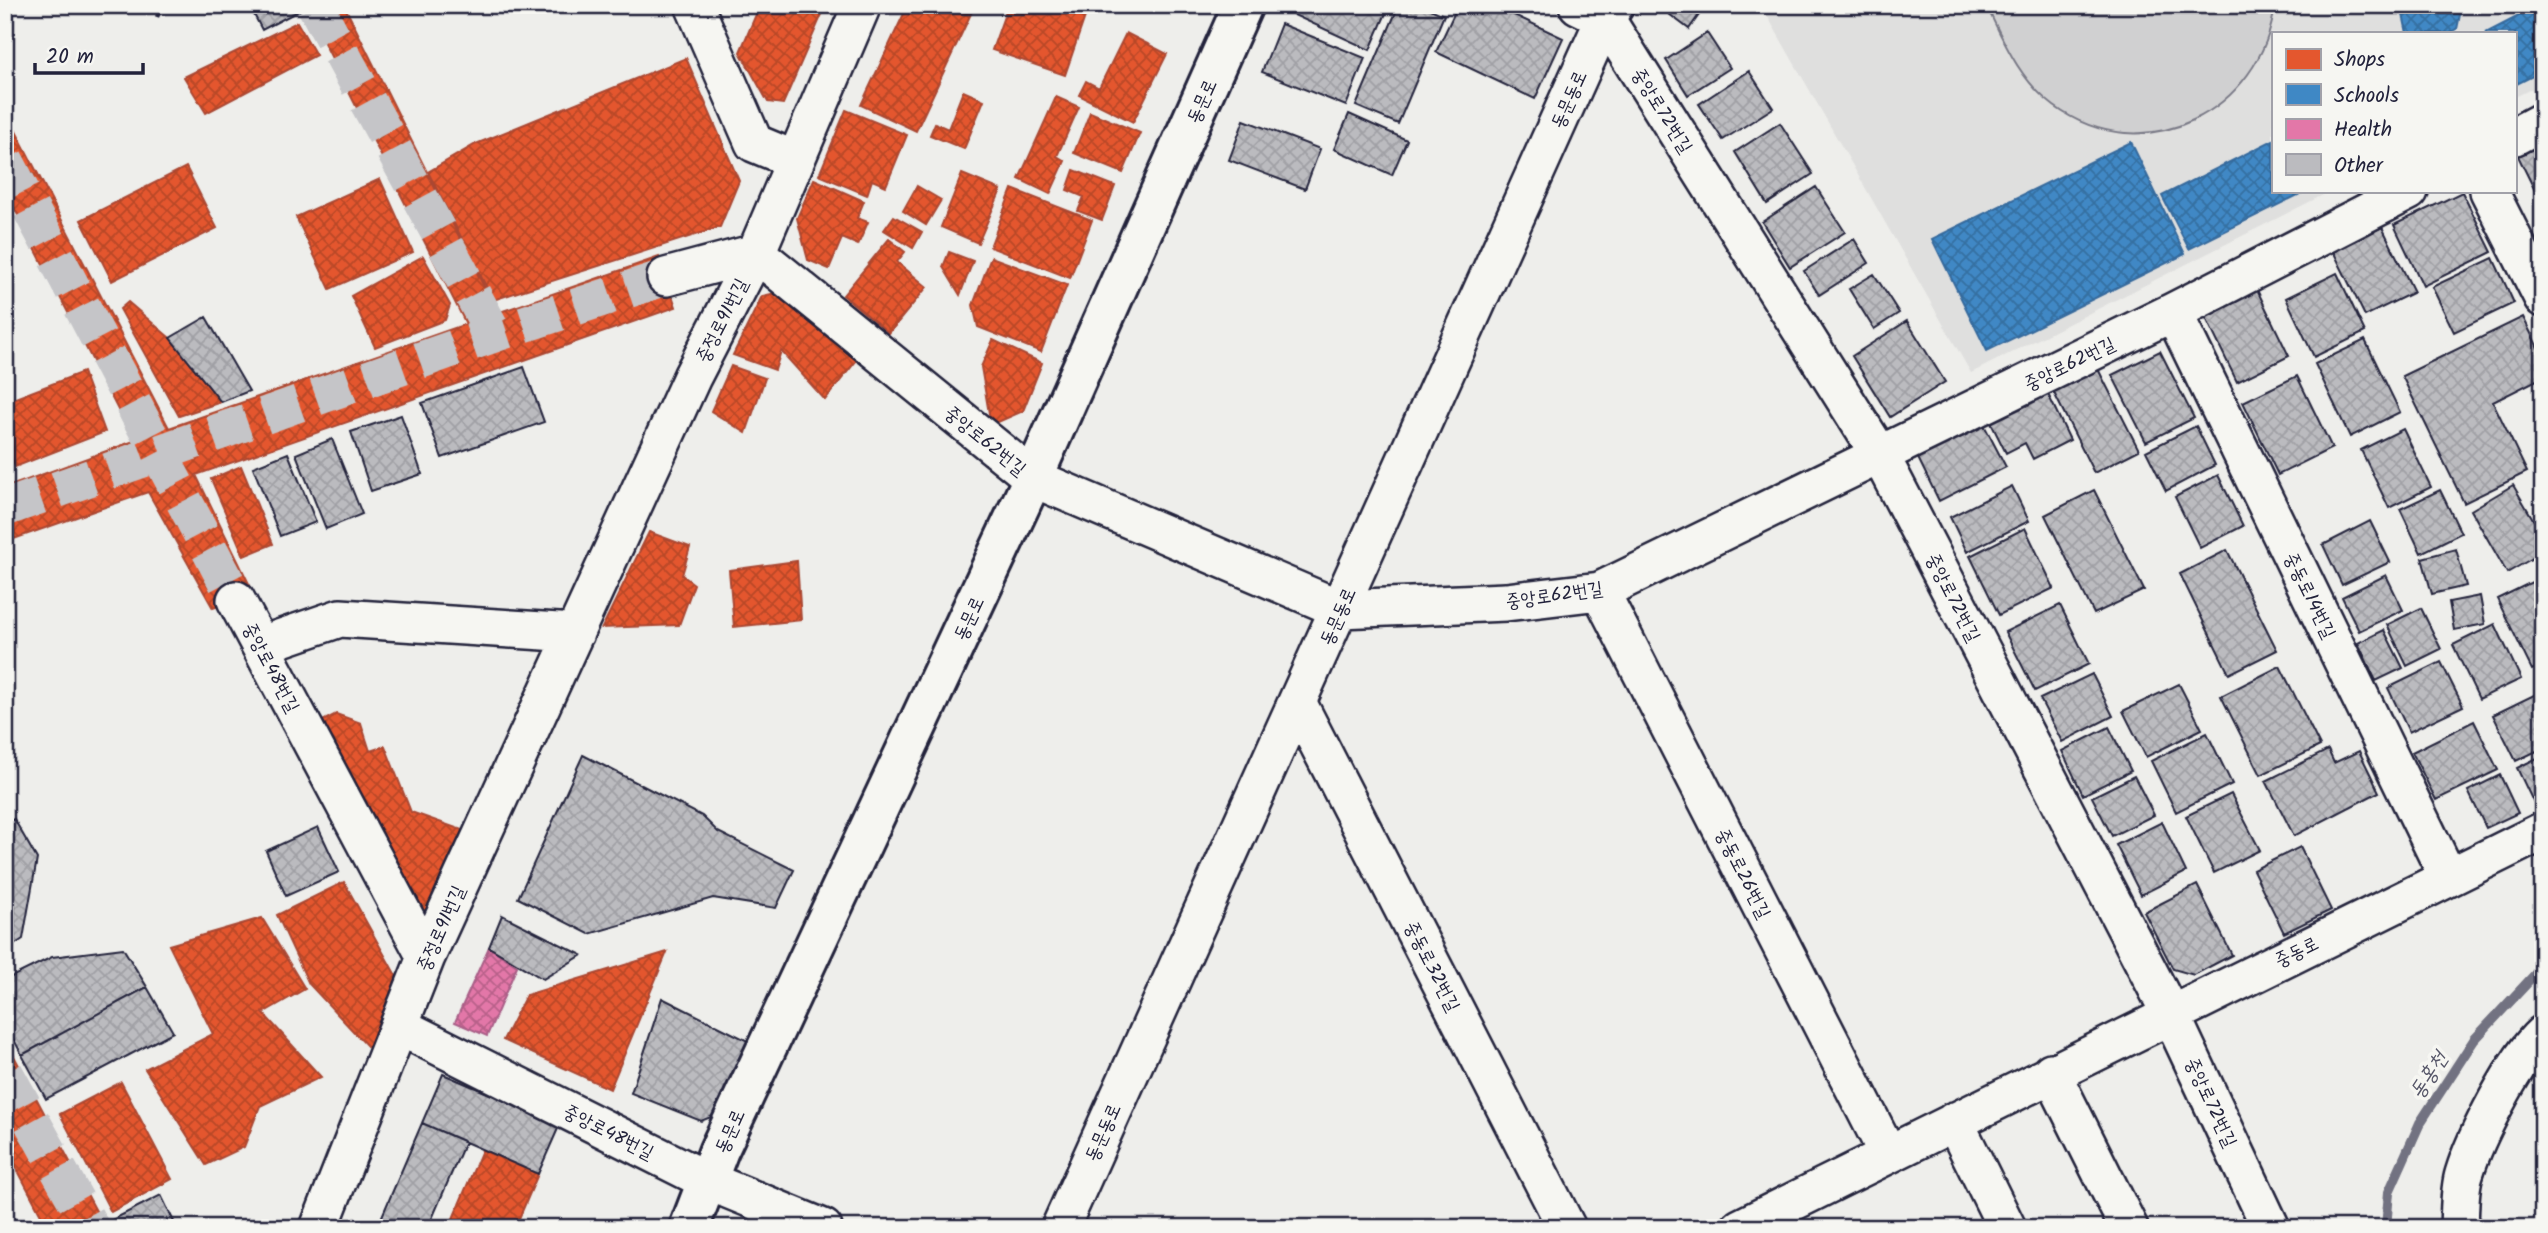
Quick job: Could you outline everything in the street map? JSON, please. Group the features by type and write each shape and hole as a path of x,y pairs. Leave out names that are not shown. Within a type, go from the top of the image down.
{"main road":[{"name":"동문로","path":"689,1228 719,1150 1033,478 1243,5"}],"street":[{"path":"694,5 754,143 795,160"},
{"name":"중정로91번길","path":"319,1228 426,957 692,377 755,253 862,5"},
{"name":"중앙로72번길","path":"1599,9 1881,454 2170,1013 2271,1228"},
{"name":"동문동로","path":"1060,1228 1203,905 1298,704 1599,9"},
{"path":"2516,135 2543,121"},
{"name":"중앙로62번길","path":"755,253 1033,478 1340,609 1506,602 1600,591 2173,312 2407,192"},
{"path":"2490,192 2543,298"},
{"path":"666,277 755,253"},
{"name":"중동로14번길","path":"2173,312 2448,877"},
{"name":"중동로26번길","path":"1600,591 1888,1154"},
{"name":"중앙로48번길","path":"236,600 426,957"},
{"path":"262,648 273,641 340,618 575,633"},
{"name":"중동로32번길","path":"1298,704 1567,1228"},
{"name":"중동로","path":"1740,1228 2170,1013 2543,831"},
{"name":"중앙로48번길","path":"399,1026 708,1181 823,1228"},
{"path":"2459,1228 2463,1175 2506,1086 2531,1045 2543,1034"},
{"path":"2051,1072 2129,1228"},
{"path":"1954,1121 2007,1228"}],"path":[{"path":"157,16 162,5"}],"shaded area":[{"path":"1761,5 2543,5 2543,83 2516,96 2516,32 2272,32 2272,192 2329,192 1971,373"},
{"path":"1986,5 2275,5 2265,42 2248,75 2223,101 2193,120 2160,131 2125,133 2089,125 2054,106 2042,96 2014,60"}],"building: Shops":[{"path":"305,5 344,5 497,313 659,257 676,307 196,475 254,594 213,608 148,492 5,542 5,488 134,441 5,190 5,110 169,428 466,324"},
{"path":"760,5 826,5 783,104 768,102 740,52"},
{"path":"908,5 975,5 916,131 861,105"},
{"path":"1008,5 1089,5 1065,75 992,50"},
{"path":"297,22 316,55 206,113 184,77"},
{"path":"1126,33 1167,54 1133,122 1079,95 1086,81 1099,88"},
{"path":"686,58 739,181 720,227 493,300 428,172 476,144"},
{"path":"963,91 984,100 964,149 930,135 935,123 948,129"},
{"path":"1056,97 1079,107 1057,156 1065,161 1050,194 1019,179"},
{"path":"846,110 907,135 886,186 872,180 867,195 819,175"},
{"path":"1090,112 1140,133 1123,173 1074,153"},
{"path":"186,167 217,228 112,281 81,220"},
{"path":"1074,170 1115,186 1102,220 1078,211 1084,197 1067,190"},
{"path":"962,174 1001,190 978,243 941,227"},
{"path":"380,179 413,252 330,289 296,217"},
{"path":"814,179 864,201 857,218 868,222 858,245 842,238 829,269 808,260 797,218"},
{"path":"917,186 941,200 926,225 903,211"},
{"path":"1012,189 1092,220 1070,278 990,247"},
{"path":"894,216 922,232 913,248 884,230"},
{"path":"889,239 905,252 897,262 927,287 889,333 843,295"},
{"path":"949,252 973,261 960,295 943,267"},
{"path":"423,256 450,305 445,320 375,347 351,296"},
{"path":"991,257 1067,285 1041,352 978,327 973,305"},
{"path":"784,291 861,355 825,400 781,351 775,370 733,355 762,296"},
{"path":"128,302 170,338 221,402 179,416 120,309"},
{"path":"993,340 1042,363 1023,411 991,425 981,367"},
{"path":"731,366 765,378 746,433 711,411"},
{"path":"83,372 105,432 15,467 5,441 5,402"},
{"path":"241,466 273,544 244,556 211,479"},
{"path":"649,532 690,547 682,575 694,584 679,625 602,628"},
{"path":"797,561 801,620 734,627 729,570"},
{"path":"336,714 361,723 370,751 385,746 411,812 465,831 431,920 419,920 313,726"},
{"path":"344,882 404,990 369,1048 309,984 277,915"},
{"path":"262,918 305,989 263,1013 321,1077 260,1106 244,1147 206,1165 145,1069 213,1034 169,945"},
{"path":"667,952 610,1089 503,1040 526,995"},
{"path":"5,1039 105,1228 48,1228 5,1146"},
{"path":"121,1082 172,1179 111,1212 60,1114"},
{"path":"482,1150 538,1174 515,1228 449,1228"}],"building: Schools":[{"path":"2401,5 2462,5 2457,29 2452,32 2407,32"},
{"path":"2543,5 2543,71 2516,84 2516,32 2488,32"},
{"path":"2272,141 2272,192 2304,192 2189,249 2162,196"},
{"path":"2131,142 2185,254 1987,351 1932,239"}],"building: Health":[{"path":"489,947 517,966 487,1036 455,1022"}],"building: Other":[{"path":"249,5 305,5 306,7 262,30"},
{"path":"1298,5 1375,5 1387,11 1370,50 1294,15"},
{"path":"1399,5 1421,5 1444,15 1398,124 1356,106"},
{"path":"1458,5 1493,5 1563,38 1535,99 1436,52"},
{"path":"1657,5 1706,5 1689,29"},
{"path":"1281,24 1365,58 1346,106 1262,72"},
{"path":"1707,33 1730,68 1688,95 1666,60"},
{"path":"1749,71 1773,108 1723,140 1699,104"},
{"path":"1349,114 1407,140 1392,175 1334,149"},
{"path":"1244,120 1320,149 1305,189 1229,160"},
{"path":"1780,123 1813,174 1767,204 1735,152"},
{"path":"2543,144 2543,207 2518,156"},
{"path":"1816,187 1845,232 1790,267 1762,222"},
{"path":"2462,192 2492,252 2423,286 2394,225"},
{"path":"2382,227 2414,292 2365,316 2333,251"},
{"path":"1854,239 1869,263 1819,295 1804,271"},
{"path":"2493,258 2514,303 2454,332 2432,287"},
{"path":"2337,273 2365,332 2314,357 2286,298"},
{"path":"1874,274 1899,313 1874,329 1849,289"},
{"path":"2257,290 2289,356 2237,382 2205,316"},
{"path":"206,317 249,391 221,402 170,338"},
{"path":"2523,317 2543,358 2543,377 2493,402 2527,472 2464,503 2402,376"},
{"path":"1907,321 1945,382 1890,417 1852,356"},
{"path":"2365,340 2400,412 2350,437 2315,364"},
{"path":"2160,351 2194,418 2146,442 2112,375"},
{"path":"524,367 544,422 442,458 422,403"},
{"path":"2098,369 2139,450 2094,473 2053,391"},
{"path":"2297,376 2332,448 2278,475 2243,402"},
{"path":"2046,390 2070,440 2033,459 2025,443 2006,453 1989,419"},
{"path":"401,415 422,474 371,491 351,432"},
{"path":"1983,423 2006,467 1939,501 1917,456"},
{"path":"2196,426 2215,465 2166,491 2146,451"},
{"path":"2403,429 2431,487 2389,508 2361,450"},
{"path":"332,439 362,514 326,529 296,454"},
{"path":"288,453 316,522 280,536 253,467"},
{"path":"2218,475 2243,526 2200,548 2175,497"},
{"path":"2513,485 2543,536 2543,552 2507,573 2471,510"},
{"path":"2012,486 2029,521 1967,552 1950,517"},
{"path":"2094,490 2144,590 2094,614 2045,515"},
{"path":"2440,490 2461,533 2421,553 2400,509"},
{"path":"2370,521 2390,562 2342,585 2323,545"},
{"path":"2025,528 2054,588 1999,615 1970,556"},
{"path":"2456,549 2466,586 2432,594 2422,558"},
{"path":"2227,550 2277,650 2229,674 2180,574"},
{"path":"2386,575 2403,610 2359,631 2342,597"},
{"path":"2540,578 2543,584 2543,665 2532,670 2497,599"},
{"path":"2480,596 2485,624 2454,630 2449,602"},
{"path":"2060,605 2089,664 2035,691 2005,632"},
{"path":"2421,608 2441,649 2407,666 2387,625"},
{"path":"2495,624 2521,679 2479,699 2453,645"},
{"path":"2384,630 2403,668 2376,681 2358,643"},
{"path":"2441,662 2463,706 2409,732 2388,688"},
{"path":"2280,666 2320,746 2261,775 2221,696"},
{"path":"2092,674 2113,716 2062,742 2040,699"},
{"path":"2179,684 2202,729 2146,757 2123,711"},
{"path":"2538,693 2543,703 2543,748 2516,761 2493,715"},
{"path":"2474,721 2498,770 2436,800 2412,752"},
{"path":"2109,727 2131,771 2083,795 2062,751"},
{"path":"2207,733 2232,784 2176,812 2151,761"},
{"path":"2328,750 2334,763 2359,751 2379,792 2294,836 2266,781"},
{"path":"583,755 702,816 718,832 794,870 776,908 713,898 589,934 518,898"},
{"path":"2543,755 2543,807 2537,810 2517,768"},
{"path":"2500,775 2518,813 2486,828 2468,791"},
{"path":"2134,776 2154,815 2112,836 2092,797"},
{"path":"2231,794 2260,850 2214,873 2186,816"},
{"path":"14,819 37,859 23,939 5,951 5,823"},
{"path":"2162,822 2186,872 2141,895 2116,845"},
{"path":"318,827 339,872 286,896 266,851"},
{"path":"2300,847 2331,910 2284,933 2253,870"},
{"path":"2197,885 2232,955 2194,975 2173,969 2144,912"},
{"path":"502,915 582,955 543,979 489,947"},
{"path":"123,948 147,987 22,1055 5,1023 5,980 52,957"},
{"path":"147,987 173,1032 46,1099 22,1055"},
{"path":"662,998 752,1043 726,1111 701,1121 631,1093"},
{"path":"443,1074 560,1124 538,1174 422,1123"},
{"path":"422,1123 465,1142 428,1228 377,1228"},
{"path":"161,1195 177,1228 116,1228 112,1220"}],"waterway":[{"name":"동홍천","path":"2386,1228 2389,1192 2420,1123 2474,1040 2543,966"}],"tunnel":[{"path":"315,5 494,334"},
{"path":"5,160 236,600"},
{"path":"5,508 494,334 666,277"},
{"path":"5,1073 91,1228"}]}
